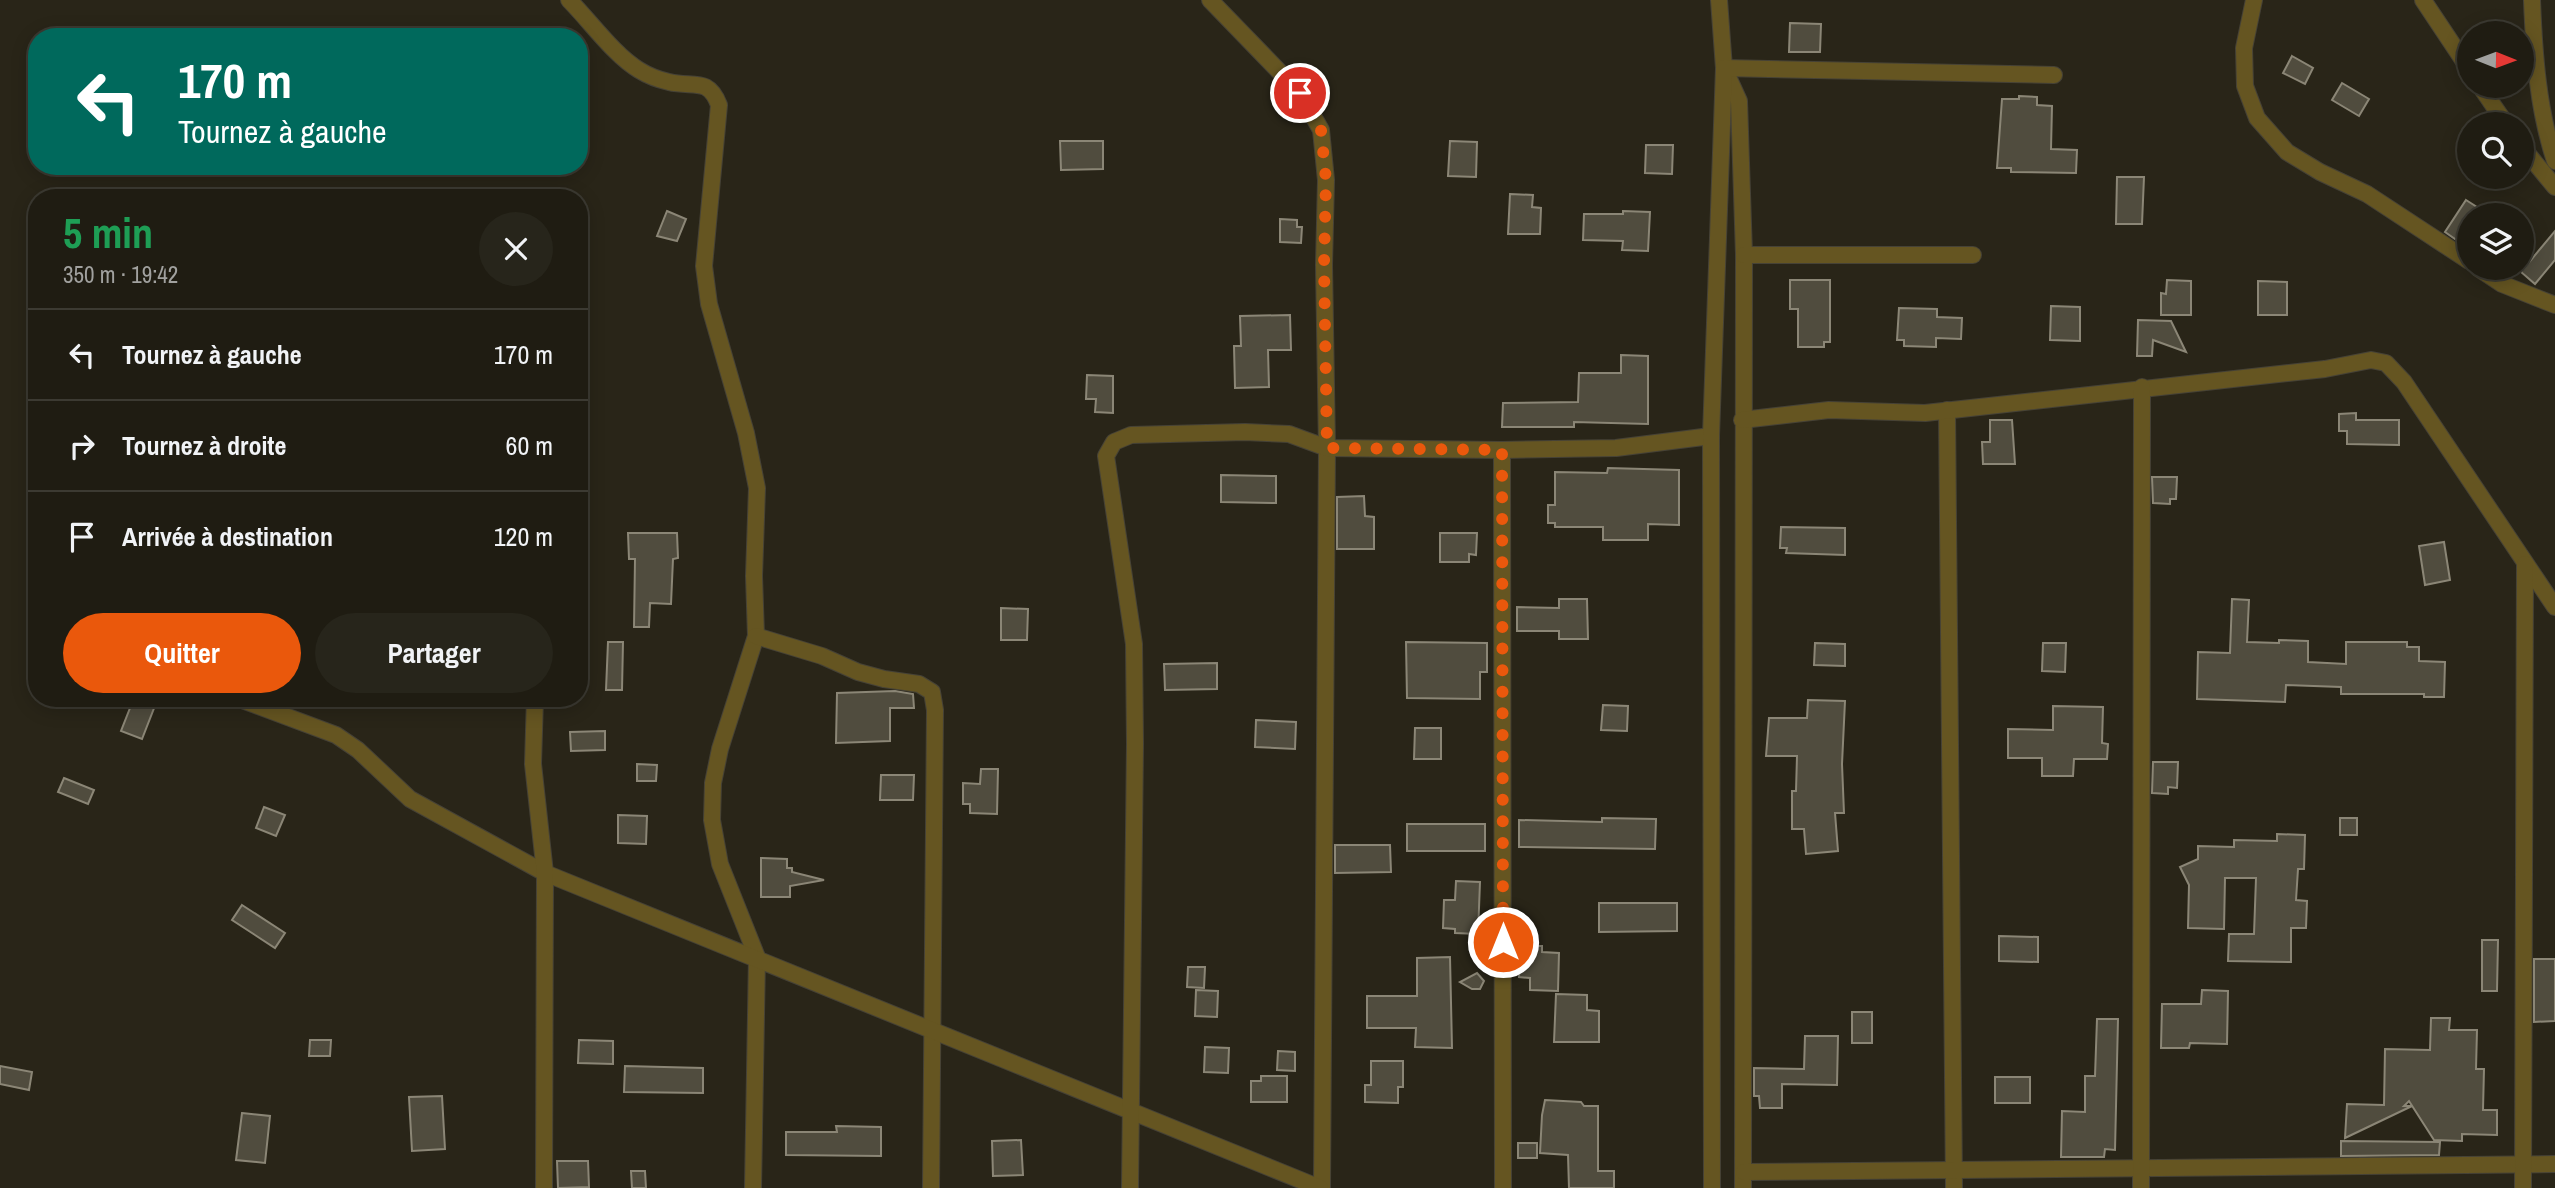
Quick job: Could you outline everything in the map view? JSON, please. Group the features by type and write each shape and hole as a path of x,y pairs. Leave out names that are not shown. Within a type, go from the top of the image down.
{"street":[{"path":"569,0 618,52 639,70 670,82 700,84 714,92 719,105 704,265 709,304 746,433 757,488 754,576 756,636 720,749 713,783 712,820 720,864 757,957 752,1188"},
{"path":"261,707 336,735 358,750 410,799 545,873 1321,1188 1327,448 1324,265 1326,180 1321,130 1300,93 1210,0"},
{"path":"1712,1188 1710,436 1724,68 1719,0"},
{"path":"2254,0 2244,48 2245,86 2257,117 2287,152 2320,172 2367,194 2457,253"},
{"path":"2423,0 2457,51"},
{"path":"2532,0 2536,63 2543,113 2555,161"},
{"path":"1724,68 2054,75"},
{"path":"1724,68 1739,101 1744,255 1744,1180 1954,1171 2555,1164"},
{"path":"2534,162 2555,187"},
{"path":"1744,255 1973,255"},
{"path":"2496,280 2555,305"},
{"path":"1742,420 1829,410 1925,413 2142,387 2325,369 2371,359 2386,363 2404,382 2555,607"},
{"path":"2141,1188 2142,387"},
{"path":"1947,410 1954,1188"},
{"path":"1130,1188 1134,644 1106,456 1114,442 1131,435 1245,432 1289,434 1327,448 1502,450 1616,448 1710,436"},
{"path":"1502,450 1503,1188"},
{"path":"2523,1188 2525,564"},
{"path":"756,636 822,656 858,672 919,684 932,692 935,710 931,1188"},
{"path":"535,707 533,764 545,873 544,1188"}],"building":[{"path":"1790,23 1821,24 1820,52 1789,52"},
{"path":"2292,56 2313,68 2305,84 2283,73"},
{"path":"2342,83 2369,99 2359,116 2332,100"},
{"path":"2019,96 2037,97 2037,105 2052,106 2051,149 2077,150 2076,173 2011,172 2011,168 1997,168 2002,99 2019,99"},
{"path":"1060,141 1103,141 1103,169 1061,170"},
{"path":"1450,141 1477,142 1476,177 1448,176"},
{"path":"1646,145 1673,145 1672,174 1645,173"},
{"path":"2117,177 2144,177 2142,224 2116,224"},
{"path":"1510,194 1533,195 1532,207 1541,208 1540,234 1508,234"},
{"path":"667,211 686,219 677,241 657,236"},
{"path":"1623,211 1650,212 1648,251 1622,250 1623,241 1583,240 1584,214 1623,214"},
{"path":"2457,214 2457,240 2445,232"},
{"path":"1280,219 1297,220 1297,227 1302,227 1301,243 1280,242"},
{"path":"2555,231 2555,260 2535,284 2530,280 2534,280 2534,256"},
{"path":"1790,280 1830,280 1830,342 1824,342 1824,347 1798,347 1798,309 1790,309"},
{"path":"2167,280 2191,281 2191,315 2161,315 2161,293 2166,294"},
{"path":"2258,281 2287,282 2287,315 2258,315"},
{"path":"2051,306 2080,307 2080,341 2050,340"},
{"path":"1899,308 1937,309 1937,317 1962,318 1961,339 1936,338 1936,347 1904,346 1904,340 1897,340"},
{"path":"1290,315 1291,350 1268,350 1269,387 1235,388 1234,346 1241,346 1240,316"},
{"path":"2138,320 2171,321 2186,352 2153,340 2152,356 2137,356"},
{"path":"1621,355 1648,356 1648,424 1574,422 1574,427 1502,427 1503,403 1578,402 1579,373 1621,373"},
{"path":"1087,375 1113,376 1113,413 1095,412 1096,399 1086,399"},
{"path":"2356,413 2356,420 2399,420 2399,445 2347,444 2347,431 2339,431 2339,414"},
{"path":"1990,420 2012,420 2015,464 1983,464 1982,442 1990,442"},
{"path":"1608,468 1679,470 1679,525 1648,524 1648,540 1603,540 1603,527 1555,527 1555,523 1548,523 1548,505 1555,505 1555,472 1607,473"},
{"path":"1221,475 1276,476 1276,503 1221,502"},
{"path":"2152,477 2177,477 2176,499 2170,499 2170,504 2153,503"},
{"path":"1364,496 1365,516 1374,517 1374,549 1337,549 1337,497"},
{"path":"1781,527 1845,528 1845,555 1786,553 1787,548 1780,548"},
{"path":"628,533 677,533 678,558 673,559 671,604 650,603 649,627 634,627 635,559 629,559"},
{"path":"1440,533 1477,533 1476,555 1469,554 1469,562 1440,562"},
{"path":"2444,542 2450,580 2425,585 2419,546"},
{"path":"1559,599 1587,599 1588,639 1559,639 1559,631 1517,631 1517,607 1559,608"},
{"path":"2232,599 2249,600 2247,642 2308,641 2308,662 2346,664 2346,642 2407,642 2407,647 2419,647 2419,661 2445,662 2444,697 2424,697 2424,694 2341,694 2341,687 2286,685 2285,702 2197,699 2198,652 2230,653"},
{"path":"1001,608 1028,609 1027,640 1001,640"},
{"path":"608,642 623,642 622,690 606,690"},
{"path":"1406,642 1487,643 1487,672 1480,672 1480,699 1407,698"},
{"path":"1815,643 1845,644 1845,666 1814,665"},
{"path":"2043,643 2066,643 2065,672 2042,671"},
{"path":"1217,663 1217,689 1165,690 1164,664"},
{"path":"895,691 913,694 914,708 890,708 890,741 836,743 837,693"},
{"path":"1808,700 1845,701 1842,764 1844,813 1835,813 1838,851 1806,854 1804,829 1792,829 1792,791 1796,791 1797,756 1766,756 1769,718 1807,718"},
{"path":"1603,705 1628,706 1627,731 1601,730"},
{"path":"2053,706 2103,707 2102,743 2108,744 2107,759 2074,759 2073,776 2042,776 2042,758 2008,758 2008,729 2053,730"},
{"path":"130,707 154,707 142,739 121,731"},
{"path":"1256,720 1296,722 1295,749 1255,747"},
{"path":"1415,728 1441,728 1441,759 1414,759"},
{"path":"605,731 605,750 571,751 570,732"},
{"path":"2153,762 2178,762 2177,788 2168,787 2168,794 2152,793"},
{"path":"637,764 657,765 656,781 637,781"},
{"path":"981,769 998,769 997,814 970,813 970,804 963,804 963,783 980,784"},
{"path":"881,775 914,775 913,800 880,800"},
{"path":"64,778 94,790 88,804 58,792"},
{"path":"264,807 285,815 276,836 256,828"},
{"path":"618,815 647,816 646,844 618,843"},
{"path":"1602,818 1656,819 1655,849 1519,847 1519,820 1602,822"},
{"path":"2340,818 2357,818 2357,835 2340,835"},
{"path":"1407,824 1485,824 1485,851 1407,851"},
{"path":"2277,834 2305,835 2304,869 2298,869 2296,900 2307,901 2306,928 2291,928 2291,962 2228,961 2229,934 2254,934 2256,878 2225,878 2224,929 2188,928 2189,885 2180,867 2198,859 2198,846 2234,847 2234,840 2277,841"},
{"path":"1335,845 1390,845 1391,872 1335,873"},
{"path":"761,858 787,859 787,868 792,868 792,872 824,880 790,886 790,897 761,897"},
{"path":"1456,881 1480,882 1478,934 1455,933 1455,929 1443,928 1444,900 1455,900"},
{"path":"1599,903 1677,903 1677,931 1599,932"},
{"path":"242,905 285,933 275,948 232,920"},
{"path":"1999,936 2038,937 2038,962 1999,961"},
{"path":"2482,940 2498,940 2497,991 2482,991"},
{"path":"1521,946 1542,946 1542,952 1559,953 1558,991 1530,990 1530,978 1519,977"},
{"path":"1450,957 1452,1048 1415,1047 1416,1028 1367,1028 1367,996 1417,996 1417,958"},
{"path":"2534,959 2555,959 2555,1021 2534,1022"},
{"path":"1188,967 1205,967 1204,988 1187,987"},
{"path":"1477,973 1484,981 1480,989 1472,989 1460,982"},
{"path":"1196,990 1218,991 1217,1017 1195,1016"},
{"path":"2202,990 2228,991 2227,1044 2190,1043 2189,1048 2161,1048 2162,1004 2201,1004"},
{"path":"1556,994 1587,995 1587,1010 1599,1011 1599,1042 1554,1042"},
{"path":"1852,1012 1872,1012 1872,1043 1852,1043"},
{"path":"2431,1018 2450,1018 2449,1030 2477,1030 2476,1069 2484,1069 2483,1110 2497,1110 2497,1135 2462,1134 2462,1141 2434,1140 2409,1101 2404,1106 2412,1106 2345,1138 2347,1104 2384,1105 2385,1049 2430,1050"},
{"path":"2097,1019 2118,1019 2115,1150 2105,1149 2104,1157 2061,1157 2062,1111 2085,1112 2085,1076 2095,1076"},
{"path":"1805,1036 1838,1036 1837,1085 1782,1084 1782,1108 1760,1108 1759,1096 1754,1096 1754,1068 1804,1069"},
{"path":"310,1040 331,1040 330,1056 309,1056"},
{"path":"579,1040 613,1041 613,1064 578,1063"},
{"path":"1205,1047 1229,1048 1228,1073 1204,1072"},
{"path":"1278,1051 1295,1052 1295,1071 1277,1070"},
{"path":"1371,1061 1403,1061 1403,1087 1398,1087 1398,1103 1365,1102 1365,1085 1371,1085"},
{"path":"0,1066 32,1072 29,1090 0,1084"},
{"path":"625,1066 703,1068 703,1093 624,1092"},
{"path":"1261,1076 1287,1076 1287,1102 1251,1102 1251,1081 1261,1081"},
{"path":"1995,1077 2030,1077 2030,1103 1995,1103"},
{"path":"442,1096 445,1149 412,1151 409,1097"},
{"path":"1545,1100 1598,1106 1598,1171 1614,1171 1614,1188 1569,1188 1568,1155 1540,1153"},
{"path":"242,1113 270,1116 265,1163 236,1160"},
{"path":"836,1126 881,1127 881,1156 786,1155 786,1132 837,1132"},
{"path":"1021,1140 1023,1175 993,1176 992,1141"},
{"path":"2341,1141 2440,1142 2439,1155 2341,1156"},
{"path":"1518,1143 1537,1143 1537,1158 1518,1158"},
{"path":"557,1161 588,1161 589,1187 558,1188"},
{"path":"631,1171 645,1171 646,1188 632,1188"}],"route":[{"path":"1300,93 1321,130 1326,180 1324,265 1327,448 1502,450 1503,942"}]}
